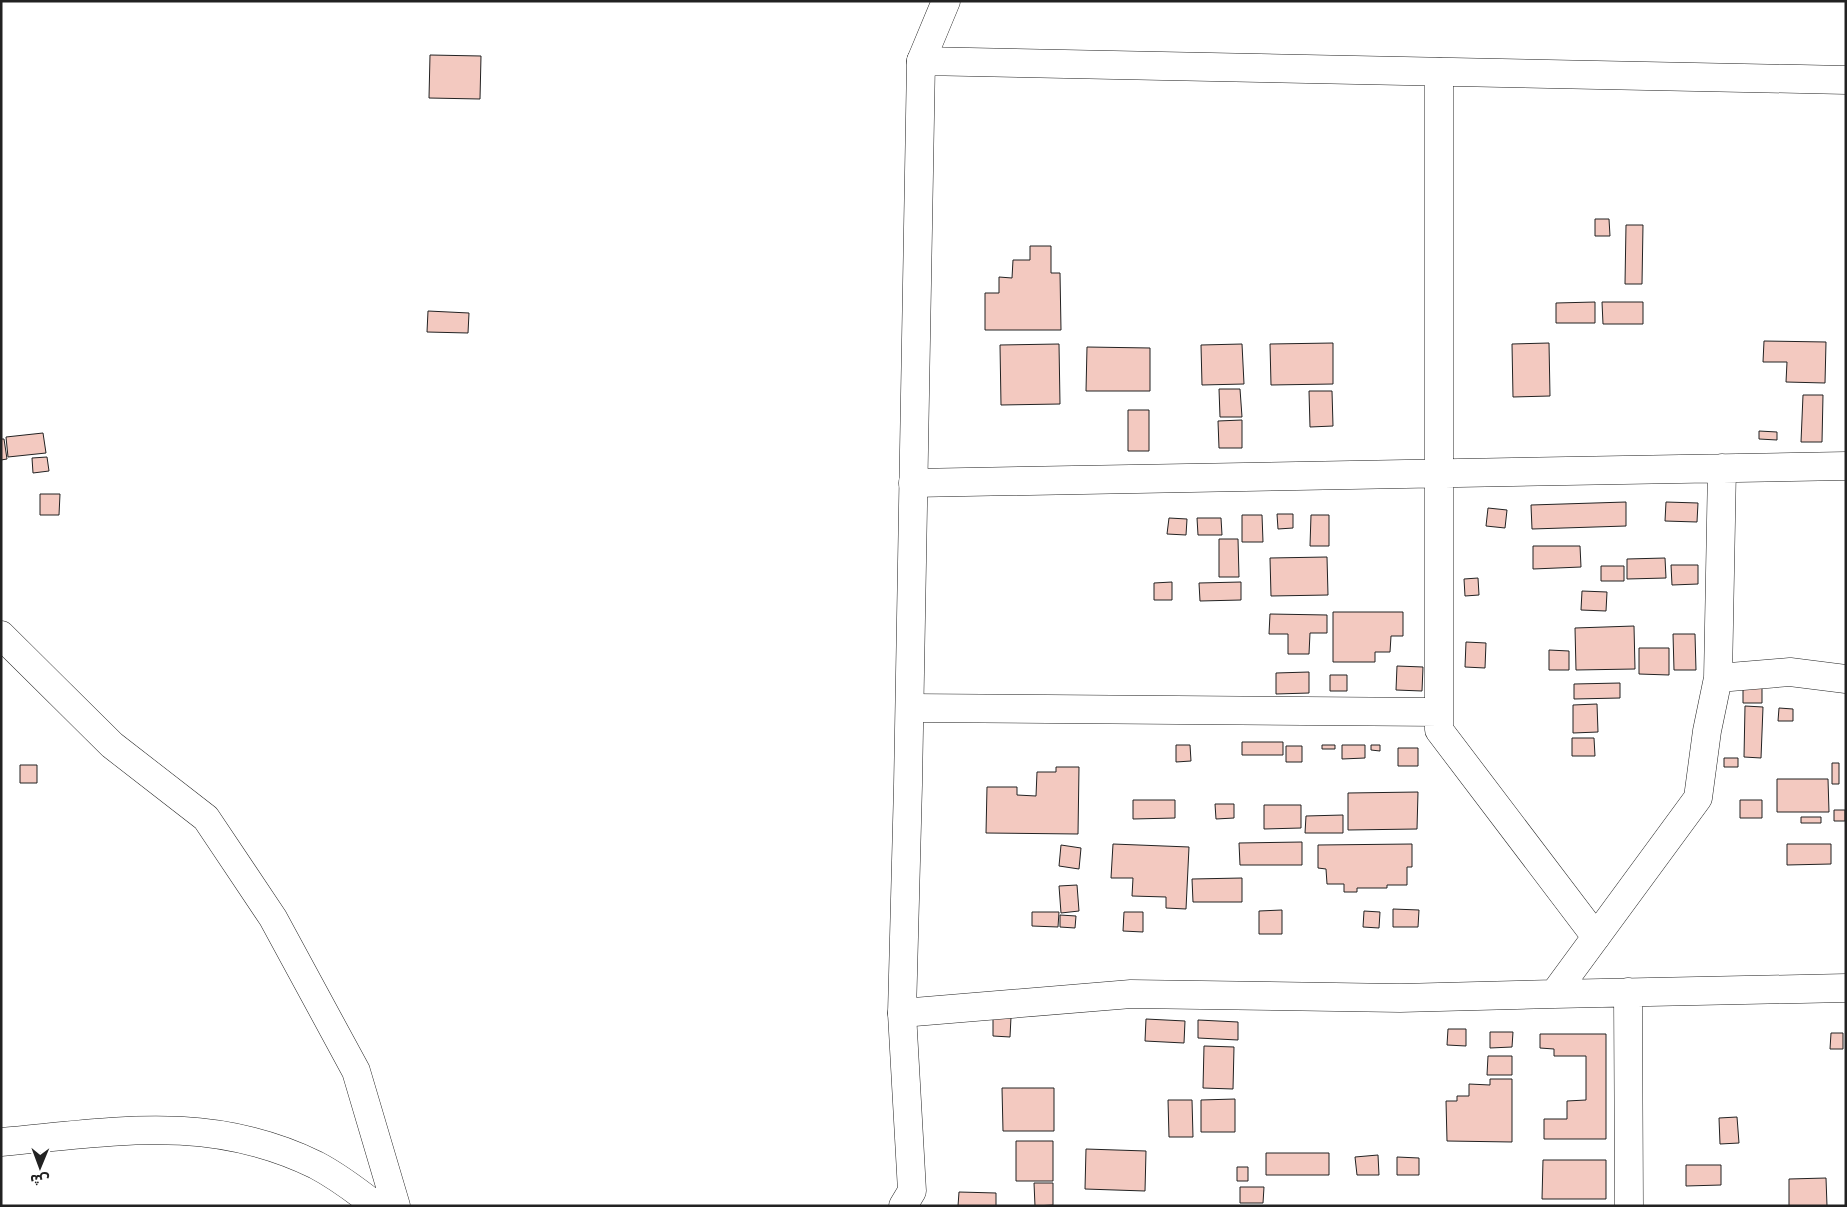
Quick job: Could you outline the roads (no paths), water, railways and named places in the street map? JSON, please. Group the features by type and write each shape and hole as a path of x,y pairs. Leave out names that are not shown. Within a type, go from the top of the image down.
{"street":[{"path":"905,1206 912,1191 902,1013 910,708 921,61 946,1"},
{"path":"921,61 1846,80"},
{"path":"1439,72 1439,730 1596,937"},
{"path":"914,483 1846,466"},
{"path":"1554,994 1698,798 1707,730 1718,678 1722,468"},
{"path":"1,635 112,745 206,818 273,918 356,1071 396,1206"},
{"path":"1718,678 1790,672 1846,679"},
{"path":"910,708 1439,712"},
{"path":"902,1013 1131,994 1400,998 1846,988"},
{"path":"1628,992 1629,1206"},
{"path":"1,1142 156,1129 220,1134 283,1151 316,1166 348,1184 376,1206"}]}
